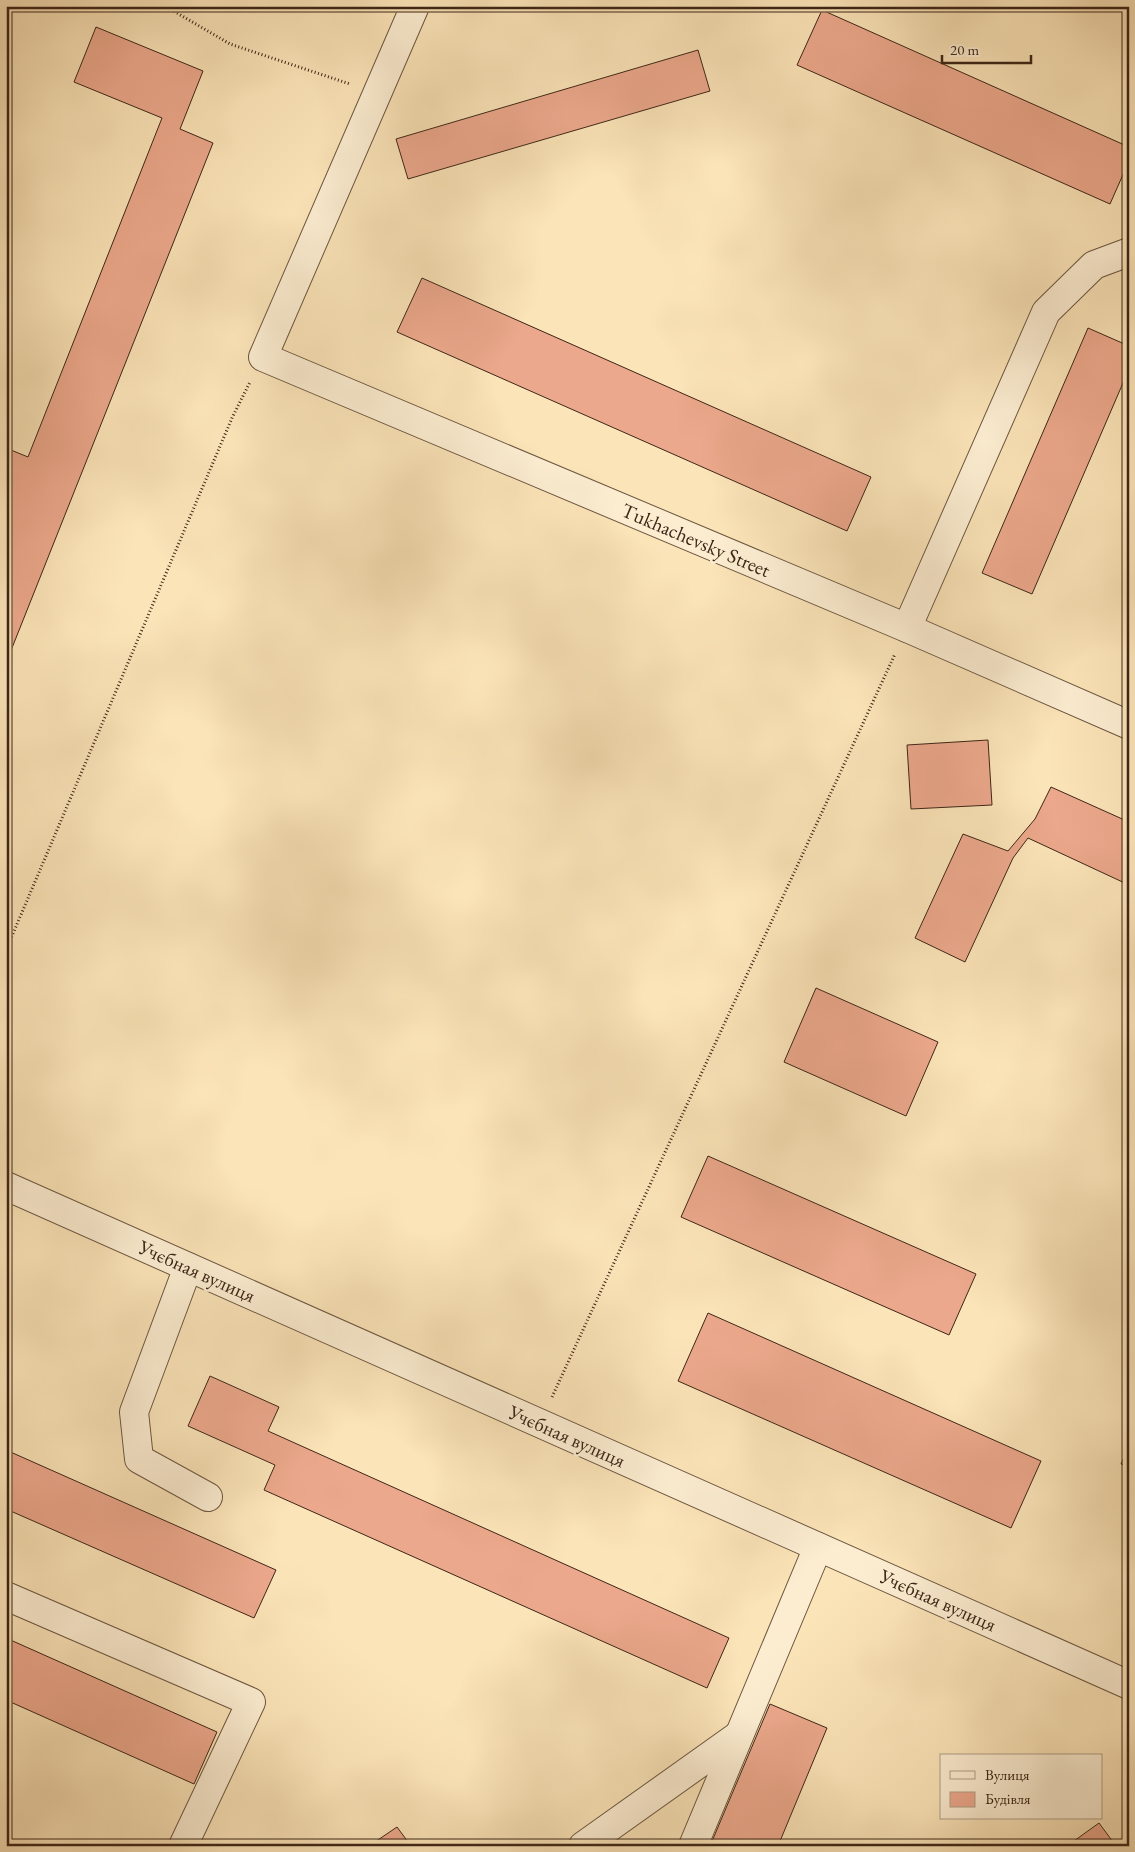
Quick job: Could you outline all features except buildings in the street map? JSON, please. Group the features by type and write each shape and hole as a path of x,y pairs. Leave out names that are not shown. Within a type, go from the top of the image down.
{"street":[{"path":"263,357 415,6"},
{"path":"907,628 1046,312 1094,265 1129,252"},
{"name":"Tukhachevsky Street","path":"263,357 907,628 1129,724"},
{"name":"Учєбная вулиця","path":"6,1186 1129,1685"},
{"path":"188,1267 134,1412 139,1459 208,1497"},
{"path":"693,1846 818,1547"},
{"path":"6,1596 251,1702 183,1846"},
{"path":"583,1846 740,1735"}],"path":[{"path":"165,6 230,44 377,94"},
{"path":"6,950 232,418 263,357"},
{"path":"541,1424 907,628"}]}
